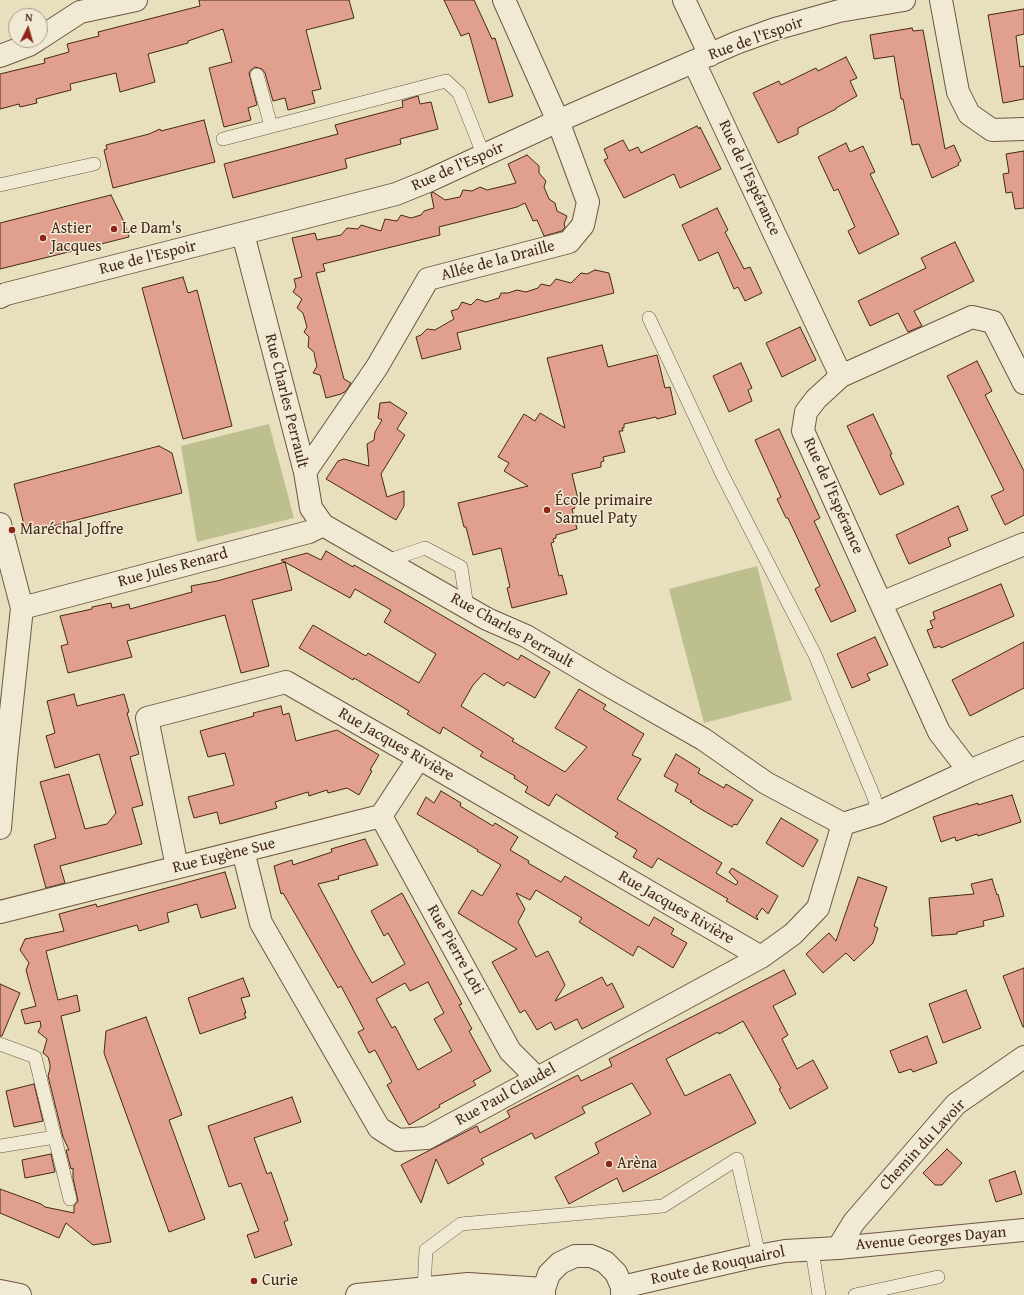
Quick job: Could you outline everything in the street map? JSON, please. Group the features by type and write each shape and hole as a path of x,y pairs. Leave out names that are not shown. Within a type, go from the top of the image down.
{"street":[{"path":"48,31 78,6 136,0"},
{"name":"Allée de la Draille","path":"304,472 377,368 428,279 568,242 582,225 588,202 558,121 504,0"},
{"name":"Rue de l'Espérance","path":"684,0 702,58 842,376 816,399 806,412 803,431 939,732 969,772"},
{"name":"Rue de l'Espoir","path":"0,297 6,294 396,194 736,43 837,5 904,0"},
{"path":"941,0 958,92 969,114 992,130 1024,129"},
{"path":"0,56 21,48"},
{"name":"Rue Charles Perrault","path":"243,234 304,472 311,508 323,525 487,619 526,636 703,739 766,783 843,824"},
{"path":"842,376 972,317 993,322 1024,383"},
{"path":"0,524 22,608 3,757 0,828"},
{"name":"Rue Jules Renard","path":"22,608 309,532 323,525"},
{"path":"881,603 1024,544"},
{"name":"Rue Jacques Rivière","path":"177,867 147,718 286,682 760,957"},
{"path":"843,824 878,813 1024,748"},
{"path":"381,816 419,758"},
{"name":"Rue Eugène Sue","path":"0,912 381,816"},
{"name":"Rue Pierre Loti","path":"381,816 510,1051 538,1078"},
{"name":"Rue Paul Claudel","path":"243,851 261,923 379,1128 398,1140 427,1138 760,957 793,934 818,908 843,824"},
{"name":"Chemin du Lavoir","path":"838,1248 854,1222 956,1104 1024,1057"},
{"name":"Avenue Georges Dayan","path":"838,1248 1024,1230"},
{"name":"Route de Rouquairol","path":"622,1291 759,1255 784,1251 838,1248"},
{"path":"357,1295 468,1284 544,1292 549,1274 560,1263 575,1256 590,1256 605,1262 616,1273 622,1291"},
{"path":"0,1291 20,1295"}],"lane":[{"path":"257,75 270,126"},
{"path":"222,139 446,81 459,93 484,156"},
{"path":"0,185 94,164"},
{"path":"649,318 722,474 815,655 874,797 878,813"},
{"path":"387,561 425,548 460,567 467,608"},
{"path":"0,1044 35,1057 70,1199"},
{"path":"0,1146 55,1137"},
{"path":"424,1288 426,1250 461,1224 663,1206 737,1159 759,1255"},
{"path":"812,1250 819,1295"},
{"path":"855,1295 938,1277"}],"green space":[{"path":"269,424 294,518 197,542 181,446"},
{"path":"757,566 792,700 704,723 669,589"}],"building":[{"path":"199,0 349,0 354,18 306,30 321,89 312,91 315,103 288,110 285,98 273,101 265,73 262,69 255,67 249,73 257,105 248,108 251,120 224,127 209,68 232,62 223,29 188,41 188,43 148,54 155,82 120,92 116,73 70,84 71,90 36,99 37,103 20,107 19,104 0,109 0,74 45,63 44,59 69,52 67,44 99,36 98,32 200,6"},
{"path":"444,0 474,0 492,39 495,38 513,96 489,103 469,33 461,36"},
{"path":"1024,9 1024,34 1016,36 1020,67 1024,66 1024,99 1003,103 988,15"},
{"path":"912,28 913,31 923,30 945,149 954,145 961,161 958,163 959,165 932,178 919,144 912,145 903,99 901,99 894,56 874,59 870,35"},
{"path":"846,57 857,78 850,81 857,96 836,109 798,128 798,134 778,143 753,93 779,81 781,85 816,68 818,71"},
{"path":"418,96 420,104 431,102 438,129 400,139 401,144 345,159 347,168 233,198 224,164 338,134 335,125 403,107 402,101"},
{"path":"204,120 215,162 113,188 104,150 107,149 106,145 149,134 160,129 161,131"},
{"path":"697,126 699,129 700,127 721,169 680,188 674,174 624,198 604,160 608,158 604,149 623,140 629,151 638,147 641,153"},
{"path":"846,143 850,152 863,146 875,172 870,174 899,234 859,254 848,231 855,227 838,189 834,191 818,157"},
{"path":"1024,151 1024,208 1015,209 1012,192 1006,193 1003,174 1009,173 1006,154"},
{"path":"527,155 539,166 539,173 546,181 544,187 549,199 555,203 557,211 567,216 564,224 565,227 562,231 544,236 537,220 533,221 525,203 517,207 439,227 440,235 323,264 325,271 316,273 344,379 351,383 346,391 341,394 326,398 320,375 313,373 317,366 314,352 308,347 309,337 304,332 307,327 303,313 297,308 302,299 293,292 296,287 294,279 302,277 292,238 315,233 317,240 341,235 347,228 358,229 361,225 381,231 385,219 397,221 401,215 411,218 421,215 424,211 434,208 431,193 433,192 445,200 460,197 463,190 472,191 480,187 487,190 516,183 508,164"},
{"path":"111,195 125,224 129,237 0,269 0,223"},
{"path":"717,208 728,230 725,232 744,269 750,267 762,293 745,301 738,287 734,289 718,252 699,261 682,225"},
{"path":"955,242 974,281 914,311 922,326 908,332 898,313 870,326 858,301 926,268 921,258"},
{"path":"595,270 609,273 614,293 457,333 461,349 422,359 416,337 421,335 427,329 435,330 454,319 451,311 458,309 462,302 471,305 477,299 486,302 499,298 501,293 508,293 517,290 526,292 538,288 541,284 550,286 556,279 571,283 581,273 587,274"},
{"path":"183,277 188,293 197,290 232,426 183,439 142,288"},
{"path":"800,327 816,360 782,377 766,343"},
{"path":"602,345 608,367 657,355 665,388 670,387 676,414 657,419 656,417 624,424 624,428 622,428 623,431 619,431 625,452 603,457 604,461 601,462 601,467 572,474 579,503 574,505 575,508 572,509 577,529 556,535 556,538 553,539 554,542 551,543 559,576 562,575 567,594 512,608 507,588 510,587 501,548 473,555 458,503 528,486 504,471 509,463 498,457 524,414 535,421 540,413 565,428 547,358"},
{"path":"977,361 992,391 985,395 1024,471 1024,515 1005,525 991,496 1004,490 947,376"},
{"path":"741,363 752,388 748,390 752,401 729,412 713,376"},
{"path":"390,402 407,413 397,429 405,435 381,474 387,497 404,491 404,506 396,520 326,479 338,461 344,459 369,466 367,444 374,440 375,432 382,420 378,418 380,403"},
{"path":"873,414 904,484 880,495 847,426"},
{"path":"779,429 820,518 814,521 856,611 831,622 815,589 820,586 788,518 786,518 777,499 781,497 755,440"},
{"path":"159,446 172,453 182,493 26,533 14,484"},
{"path":"958,506 968,530 948,538 951,546 909,564 896,535"},
{"path":"326,551 353,567 354,565 402,592 518,660 521,655 550,672 535,698 507,682 504,686 484,673 473,685 461,706 514,739 512,741 565,772 587,747 555,728 579,689 606,705 603,709 644,734 632,755 641,759 617,799 722,863 716,873 736,885 738,882 729,872 732,868 778,896 768,914 762,908 757,916 756,915 758,920 726,901 728,899 658,858 652,868 633,857 637,850 615,837 618,833 556,794 549,806 525,792 528,787 514,778 515,776 480,756 483,752 443,727 440,734 407,714 409,711 354,678 353,680 299,648 313,625 366,656 368,653 419,683 436,654 384,622 391,610 355,589 350,598 281,560 307,553 321,560"},
{"path":"285,562 292,590 252,600 269,666 241,673 225,615 127,641 132,657 68,673 61,646 68,644 60,616 111,603 112,608 129,604 130,609 192,592 191,586 217,581"},
{"path":"1001,584 1014,616 941,648 940,646 934,648 927,630 933,628 930,621 935,619 933,612"},
{"path":"875,637 888,665 867,674 870,680 852,688 837,654"},
{"path":"1024,642 1024,688 970,716 952,680"},
{"path":"74,694 77,706 124,694 129,712 127,713 139,754 130,757 143,805 132,808 142,844 60,866 65,883 46,888 34,845 56,838 40,782 69,774 85,829 107,824 116,813 99,754 55,768 46,736 55,733 47,701"},
{"path":"281,706 283,715 289,713 296,741 337,730 379,755 370,770 372,771 359,795 347,788 328,793 327,790 309,796 308,792 275,802 277,808 220,824 217,812 194,818 188,797 234,785 225,753 208,757 200,731 254,716 253,713"},
{"path":"676,754 700,769 698,773 724,788 726,784 753,800 737,825 734,824 732,827 699,808 690,802 692,801 675,791 678,784 664,776"},
{"path":"441,791 461,803 460,806 493,826 495,823 518,837 510,850 529,861 528,863 561,882 565,876 649,926 654,917 674,929 671,934 687,943 673,968 638,946 633,956 579,922 582,918 536,890 530,900 516,893 525,909 518,922 536,957 548,951 565,985 555,1001 602,977 607,986 612,983 624,1007 582,1029 577,1019 555,1030 551,1022 537,1030 525,1010 520,1013 492,962 517,949 458,913 472,890 482,896 501,865 417,814 426,797 434,803"},
{"path":"1012,795 1021,822 978,836 977,834 956,841 955,837 941,842 933,817 978,803 978,805"},
{"path":"781,818 818,840 803,867 766,843"},
{"path":"365,839 378,865 338,876 339,879 318,884 372,983 405,964 388,933 384,936 371,911 402,893 462,1004 459,1005 472,1029 469,1031 491,1071 473,1081 476,1085 439,1105 440,1107 409,1125 387,1085 392,1082 375,1050 369,1053 358,1032 364,1029 341,986 338,988 283,893 281,894 274,866 292,860 293,865 332,852 331,849","holes":["428,982 444,1013 434,1019 452,1051 418,1070 395,1026 392,1028 376,999 405,983 410,991"]},
{"path":"225,872 236,908 201,918 197,904 167,913 169,922 139,931 137,925 46,951 58,1000 77,995 80,1011 61,1016 111,1242 93,1245 66,1223 59,1238 0,1213 0,1189 41,1204 45,1207 74,1213 74,1206 78,1201 73,1178 73,1168 71,1169 66,1150 69,1150 63,1137 48,1076 50,1064 48,1057 43,1053 47,1039 38,1032 41,1026 40,1021 25,1024 21,1010 36,1006 26,970 29,963 20,950 25,939 64,931 59,914 96,904 97,907"},
{"path":"858,877 887,887 874,926 878,928 873,943 854,961 846,953 823,973 806,954 829,933 836,941"},
{"path":"992,879 1004,916 983,921 984,926 957,932 957,934 932,936 929,898 974,894 971,884"},
{"path":"1024,968 1024,1027 1023,1027 1003,976"},
{"path":"784,970 796,994 773,1006 788,1035 782,1039 797,1069 813,1060 828,1088 790,1109 779,1089 781,1088 743,1021 666,1059 685,1096 730,1074 756,1123 623,1192 617,1178 569,1204 555,1177 599,1153 595,1143 651,1114 632,1083 582,1107 585,1113 535,1139 532,1133 481,1159 484,1164 448,1184 436,1159 421,1203 401,1165 477,1126 480,1133 510,1117 507,1111 578,1075 581,1081 612,1066 609,1059"},
{"path":"243,978 250,996 241,998 246,1013 244,1013 246,1018 200,1034 188,998"},
{"path":"0,984 20,993 2,1036 0,1036"},
{"path":"966,990 981,1028 943,1043 929,1004"},
{"path":"146,1017 182,1115 169,1120 205,1219 169,1232 104,1053 106,1031"},
{"path":"927,1036 937,1063 913,1072 911,1069 899,1073 890,1051"},
{"path":"34,1084 43,1121 14,1127 6,1091"},
{"path":"292,1097 301,1122 254,1138 267,1174 271,1172 288,1220 284,1222 292,1245 255,1258 247,1235 259,1231 241,1183 229,1187 208,1126"},
{"path":"947,1149 962,1163 942,1185 935,1185 923,1173"},
{"path":"51,1154 55,1172 25,1178 22,1160"},
{"path":"1015,1171 1022,1194 996,1202 989,1180"}],"place":[{"name":"Le Dam's","path":"114,229"},
{"name":"Astier Jacques","path":"43,238"},
{"name":"École primaire Samuel Paty","path":"547,510"},
{"name":"Maréchal Joffre","path":"12,530"},
{"name":"Arèna","path":"609,1164"},
{"name":"Curie","path":"254,1281"}]}
